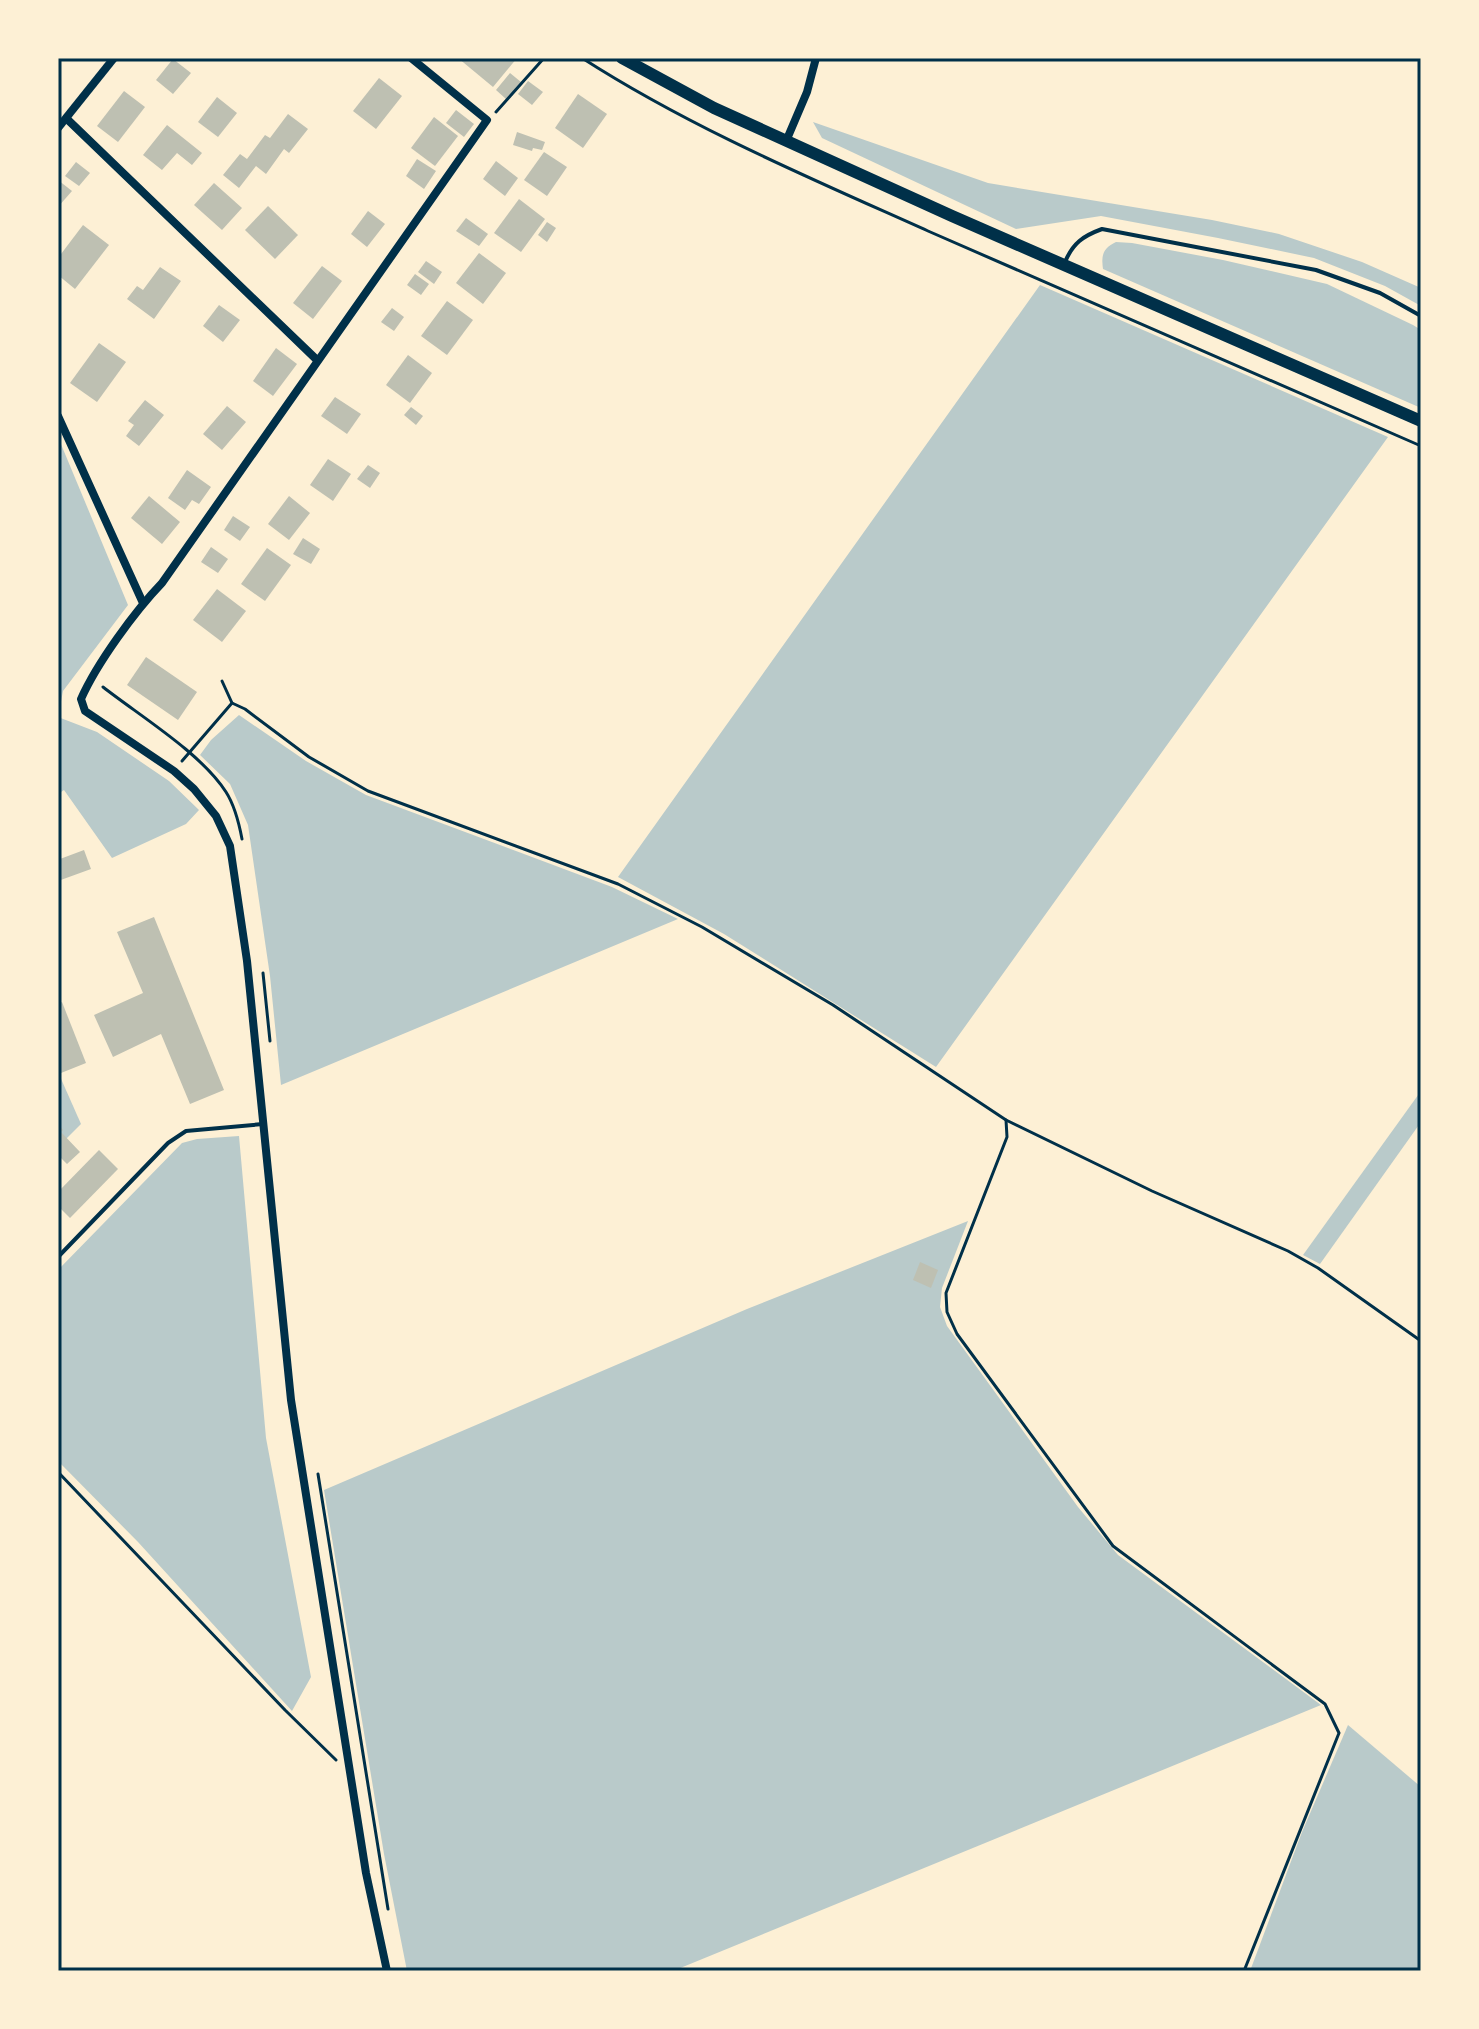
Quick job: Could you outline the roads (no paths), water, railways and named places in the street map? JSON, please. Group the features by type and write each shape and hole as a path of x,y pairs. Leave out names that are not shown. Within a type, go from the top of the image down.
{"main road":[{"path":"622,58 684,93 1064,266 1421,421"}],"street":[{"path":"58,128 114,58"},
{"path":"387,1971 349,1768 291,1400 247,961 230,846 216,816 194,789 174,771 85,711 81,699 90,678 143,603 162,583 487,120 411,58"},
{"path":"787,139 807,92 816,58"},
{"path":"67,119 317,360"},
{"path":"58,416 143,603"}],"lane":[{"path":"1064,266 1072,246 1084,236 1102,229 1316,270 1380,293 1421,316"},
{"path":"58,1257 168,1143 186,1131 263,1124"}]}
